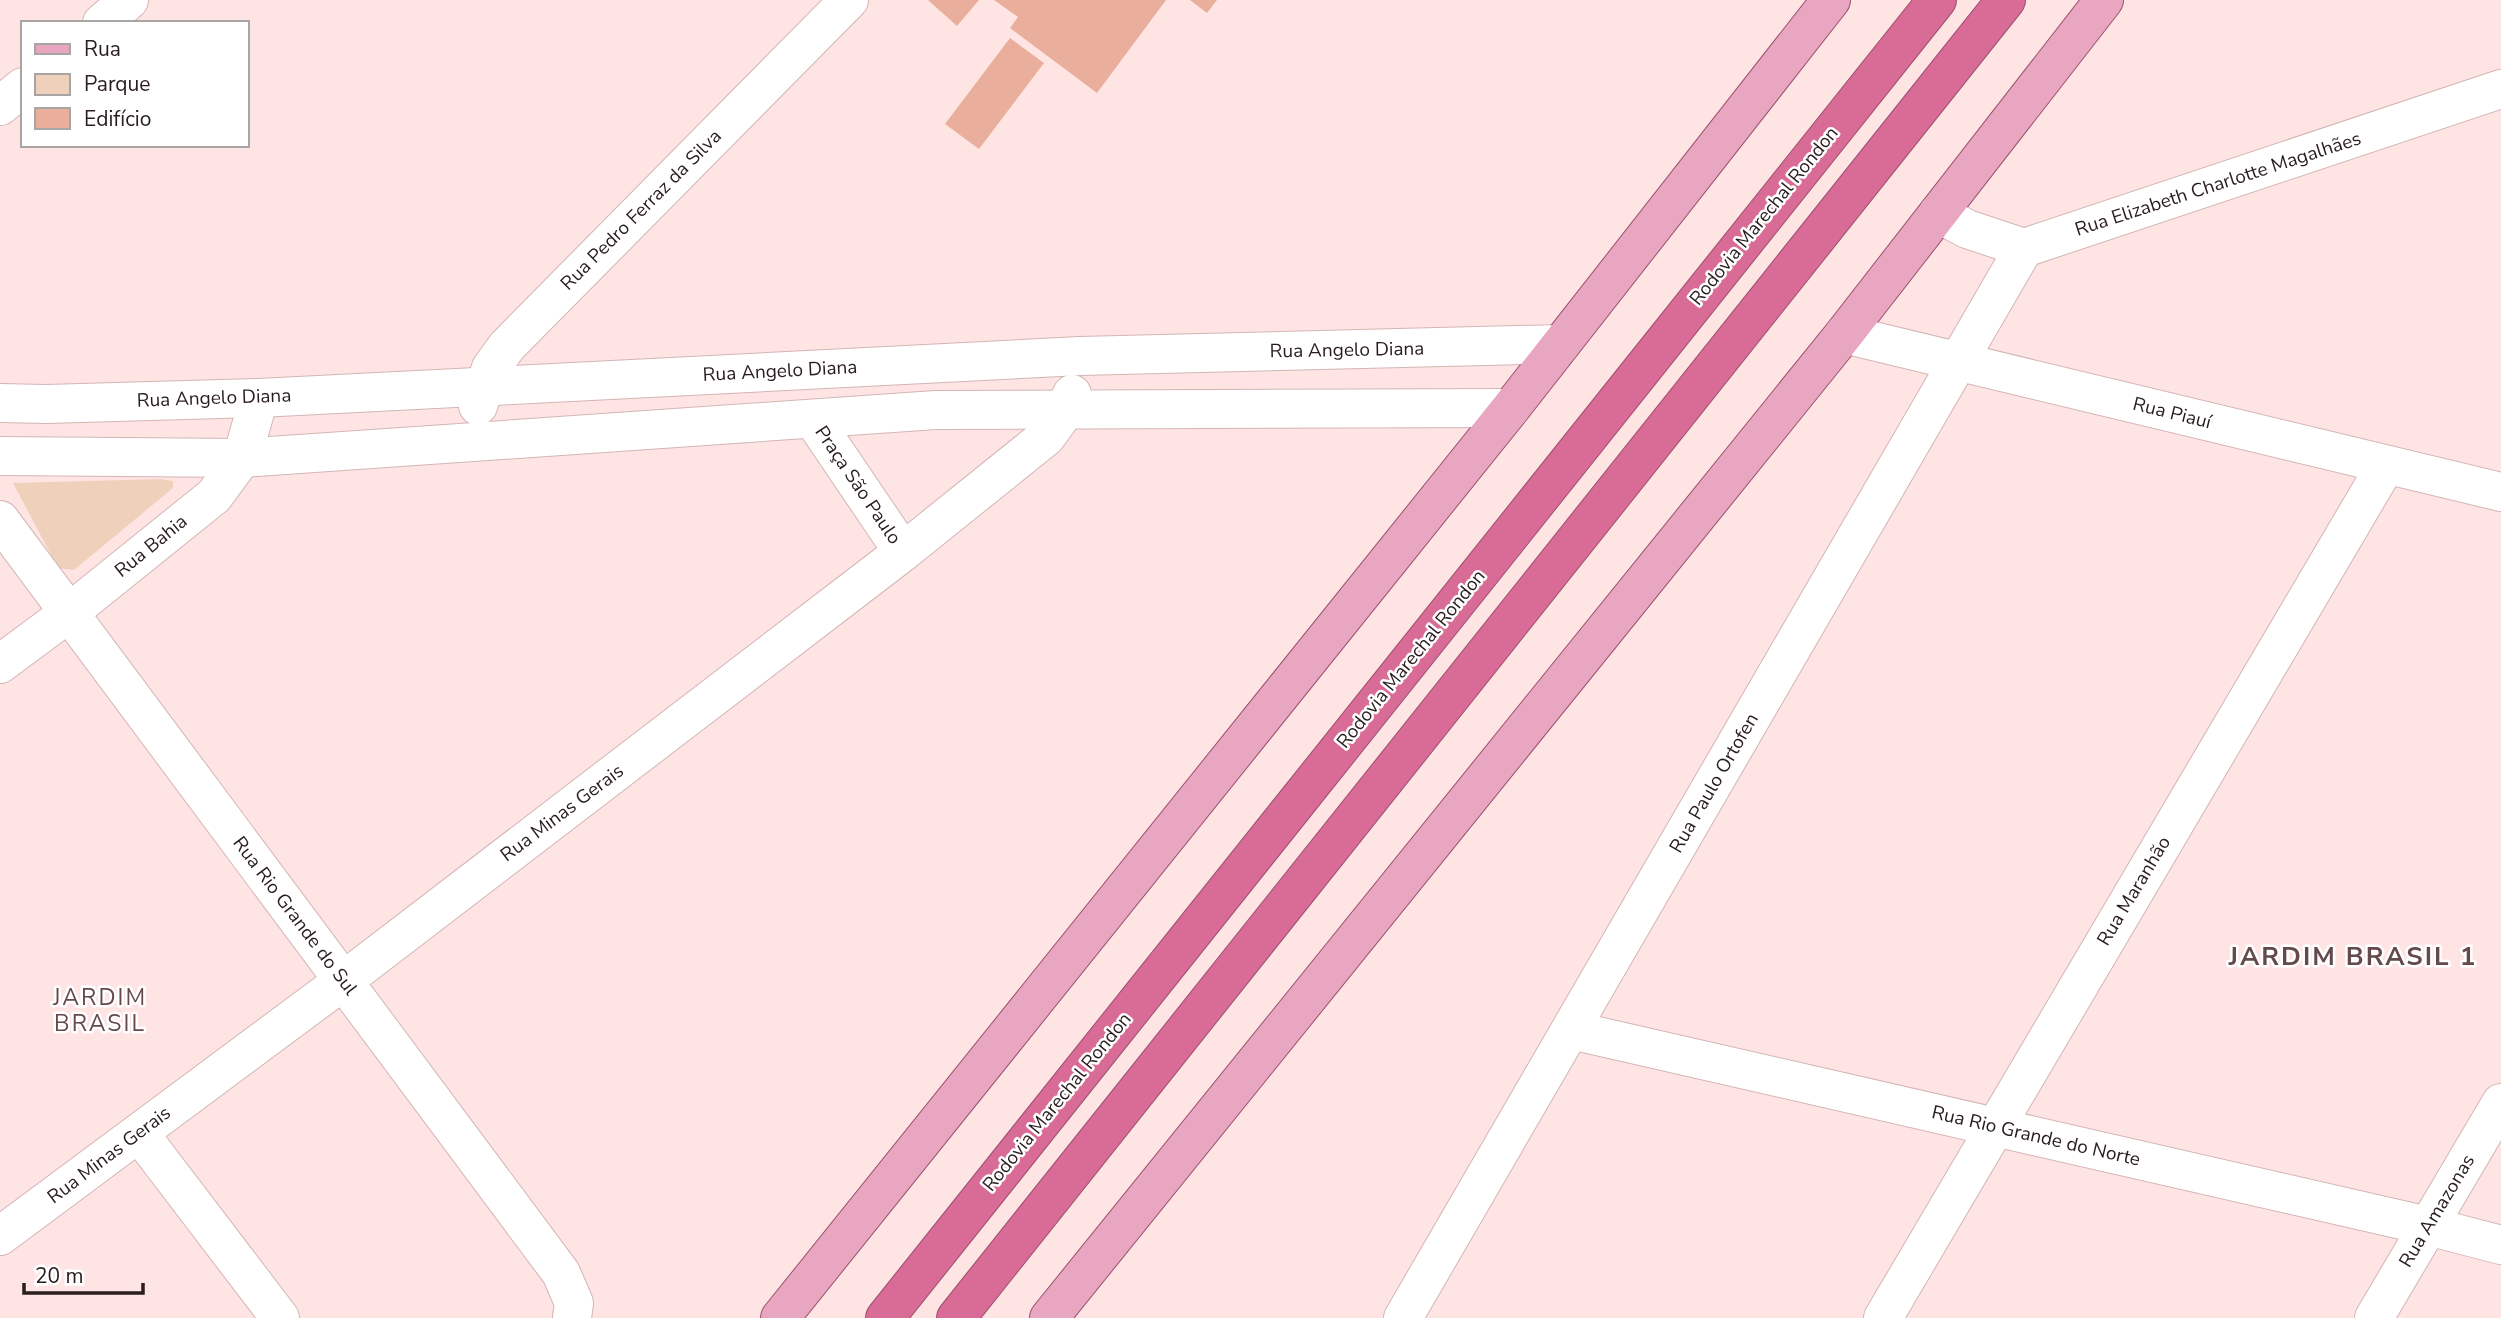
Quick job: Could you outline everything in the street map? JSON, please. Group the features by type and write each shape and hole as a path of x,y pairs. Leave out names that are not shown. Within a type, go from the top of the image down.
{"highway":[{"name":"Rodovia Marechal Rondon","path":"885,1318 1937,0"},
{"path":"956,1318 2006,0"}],"main road":[{"path":"780,1318 1511,408 1831,0"},
{"path":"1049,1318 1844,334 2104,0"}],"street":[{"path":"104,21 129,0"},
{"name":"Rua Pedro Ferraz da Silva","path":"468,442 491,368 510,341 849,0"},
{"name":"Rua Elizabeth Charlotte Magalhães","path":"2024,248 2501,89"},
{"path":"1938,213 1967,229 2024,248"},
{"name":"Rua Paulo Ortofen","path":"1403,1318 2024,248"},
{"name":"Rua Piauí","path":"1844,334 2501,492"},
{"name":"Rua Angelo Diana","path":"0,403 259,398 1080,356 1561,344"},
{"name":"Rua Minas Gerais","path":"0,1236 343,981 903,552 1046,437 1065,411 1073,391 1080,356"},
{"name":"Rua Bahia","path":"0,664 70,612 214,496 242,458 259,398"},
{"path":"0,456 242,458 936,410 1511,408"},
{"name":"Praça São Paulo","path":"813,419 903,552"},
{"name":"Rua Maranhão","path":"1883,1318 2386,465"},
{"name":"Rua Rio Grande do Sul","path":"0,520 561,1273 574,1303 572,1318"},
{"name":"Rua Rio Grande do Norte","path":"1571,1030 1996,1126 2501,1245"},
{"name":"Rua Amazonas","path":"2374,1318 2501,1104"},
{"path":"139,1133 280,1318"}],"green space":[{"path":"161,479 173,481 173,488 74,570 58,568 13,483"}],"building":[{"path":"928,0 979,0 957,26"},
{"path":"994,0 1166,0 1097,93 1010,28 1018,17"},
{"path":"1190,0 1217,0 1207,13"},
{"path":"1010,38 1044,63 979,149 945,124"}],"district":[{"name":"JARDIM BRASIL 1","path":"2353,956"},
{"name":"JARDIM BRASIL","path":"100,1010"}]}
